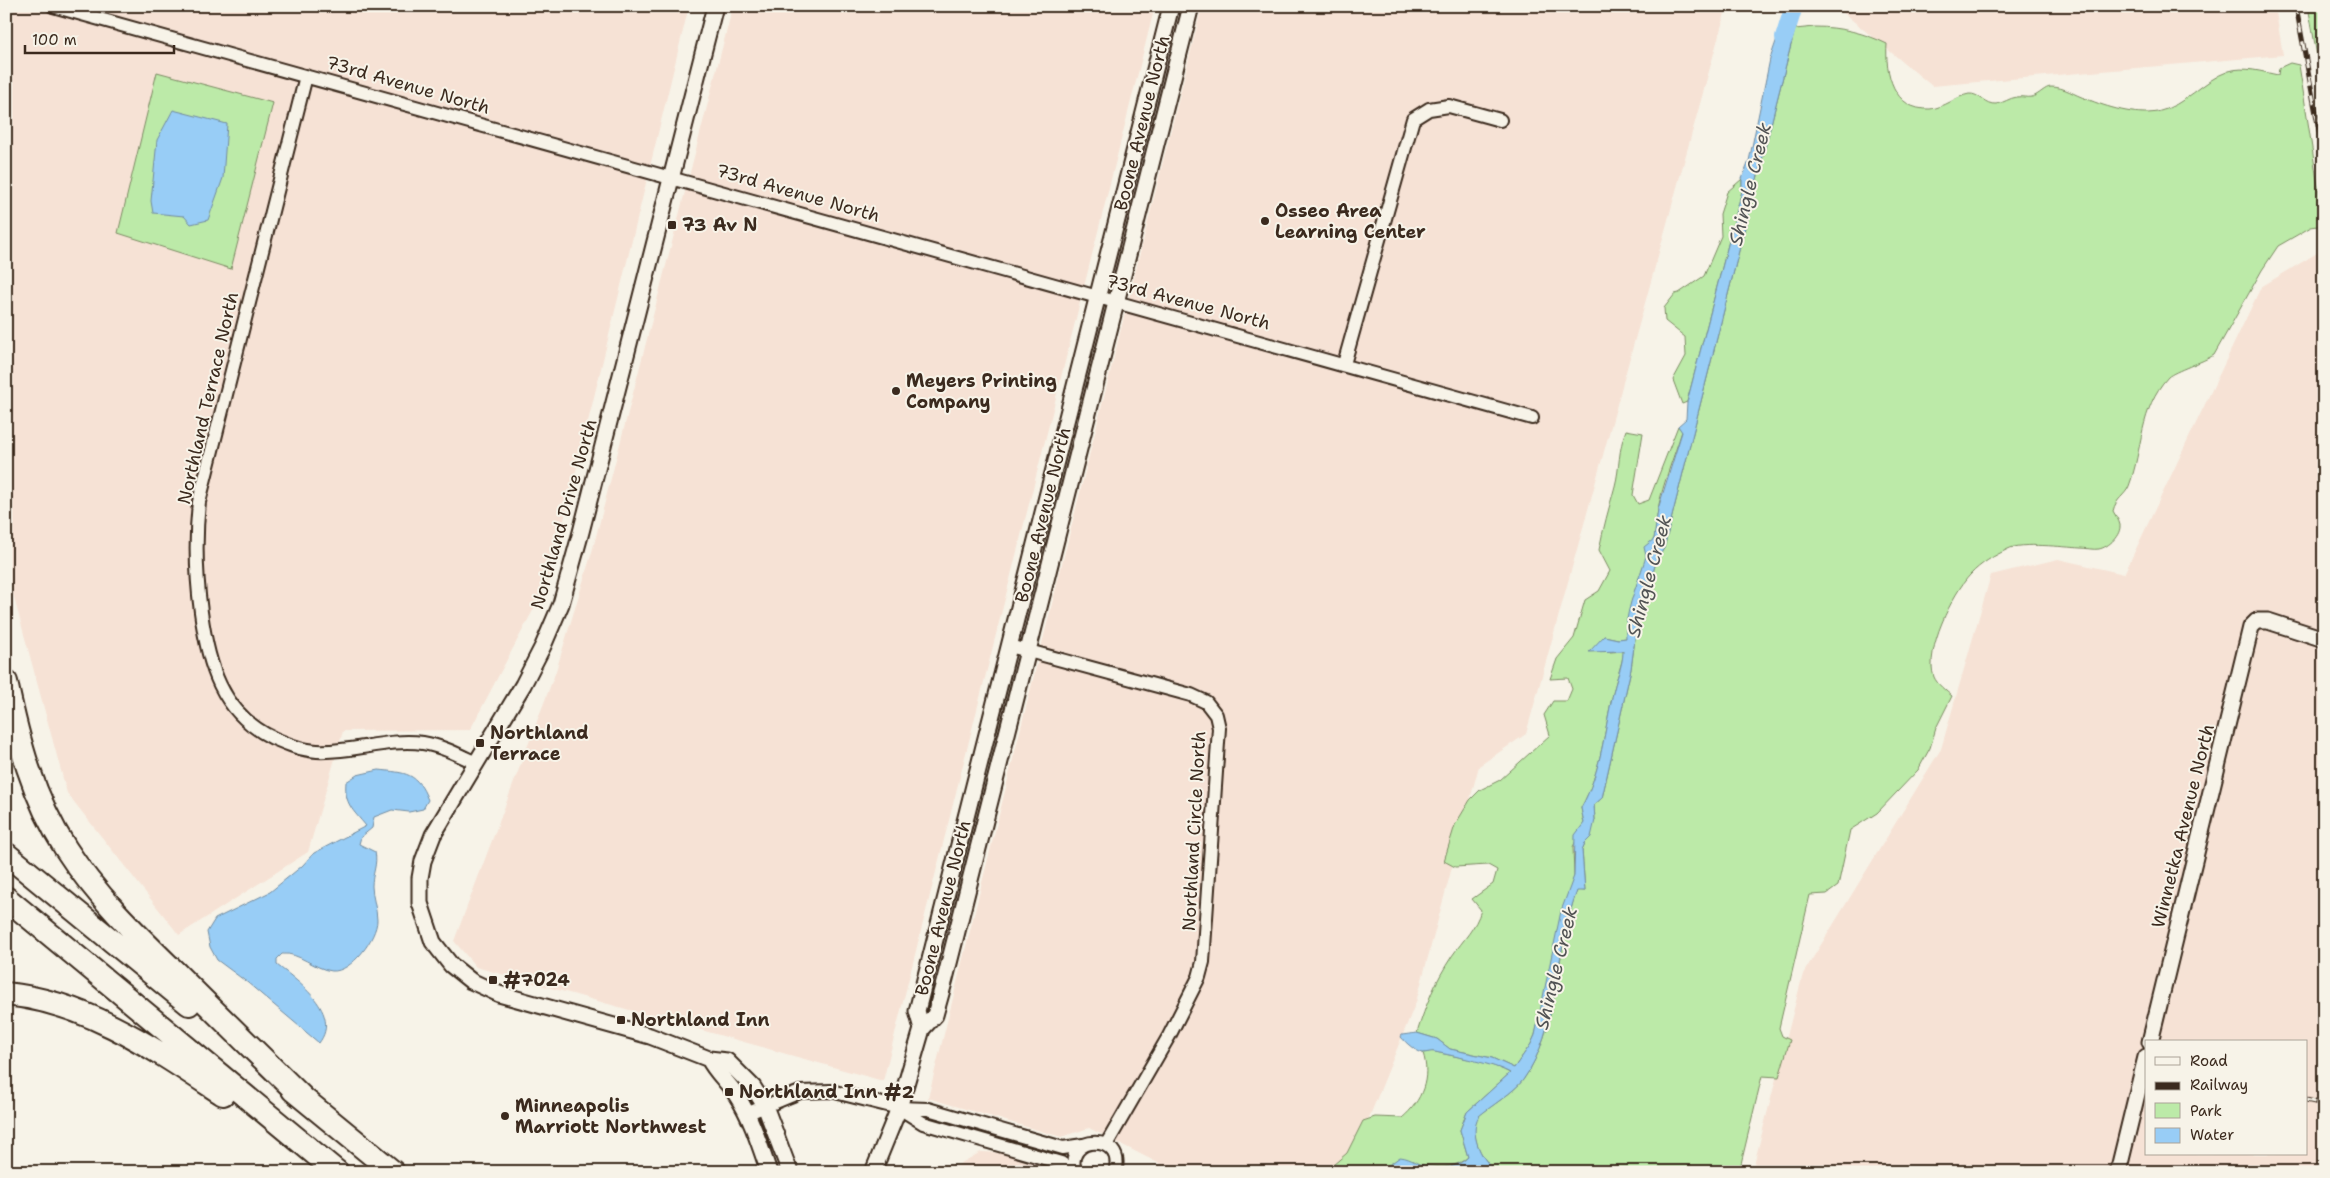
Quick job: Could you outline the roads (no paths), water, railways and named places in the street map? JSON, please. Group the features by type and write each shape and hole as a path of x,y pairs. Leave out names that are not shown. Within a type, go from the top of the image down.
{"highway":[{"path":"6,682 22,752 35,787 57,834 84,874 120,918 303,1098"},
{"path":"6,854 393,1172"},
{"path":"6,898 333,1168"},
{"path":"6,994 44,1000 128,1034 154,1049 333,1168"}],"street":[{"name":"73rd Avenue North","path":"53,6 1344,364 1532,418"},
{"name":"Northland Drive North","path":"715,6 582,532 561,604 524,685 434,835 423,861 419,894 423,916 433,942 442,955 460,974 493,992 650,1036 688,1049 709,1059 727,1061 753,1087 765,1106 790,1172"},
{"name":"Boone Avenue North","path":"922,1029 917,1011 1171,6"},
{"name":"Boone Avenue North","path":"874,1172 899,1108 922,1029 935,1015 1191,6"},
{"name":"Northland Terrace North","path":"306,76 199,502 195,538 196,566 205,645 214,673 232,705 251,724 283,743 302,749 340,751 404,742 422,743 443,748 476,763"},
{"path":"1344,364 1413,119 1429,109 1449,106 1500,120"},
{"name":"Winnetka Avenue North","path":"2150,1040 2250,627 2257,621 2268,621 2321,637"},
{"name":"Northland Circle North","path":"1010,646 1191,695 1206,702 1216,714 1219,728 1203,962 1199,977 1169,1036 1106,1145"},
{"path":"709,1059 717,1074 737,1096 757,1138 768,1172"},
{"path":"2118,1172 2145,1061"},
{"path":"746,1114 800,1092 821,1090 842,1093 899,1108 928,1109 1063,1148 1096,1142 1106,1145 1116,1158 1115,1172"},
{"path":"899,1108 922,1123 1061,1162 1074,1172"},
{"path":"1074,1172 1075,1155 1083,1145"}],"water":[{"path":"1796,14 1795,29 1664,548 1656,562 1636,631 1631,669 1602,798 1594,805 1595,820 1591,837 1585,843 1582,850 1585,891 1577,891 1570,914 1544,1037 1535,1060 1523,1080 1479,1116 1476,1123 1476,1139 1482,1155 1499,1172 1407,1172 1403,1170 1399,1172 1375,1172 1382,1170 1400,1157 1435,1169 1450,1167 1465,1160 1468,1157 1460,1130 1467,1112 1510,1073 1495,1066 1463,1058 1434,1052 1420,1052 1405,1042 1401,1037 1402,1035 1417,1033 1437,1039 1450,1049 1492,1058 1514,1068 1535,1035 1561,911 1574,876 1575,835 1584,823 1581,808 1594,779 1602,750 1623,651 1589,652 1604,636 1618,639 1626,638 1627,618 1646,556 1644,547 1654,539 1658,509 1682,432 1678,426 1686,419 1687,402 1742,191 1742,179 1749,161 1770,59 1782,24"},
{"path":"173,110 227,124 223,178 208,220 191,224 184,216 153,213 151,201 157,140"},
{"path":"379,770 403,773 415,779 420,784 428,800 423,809 409,812 392,810 374,817 372,828 361,837 359,844 375,852 376,856 372,886 377,920 373,936 355,960 339,970 325,970 288,954 282,954 277,959 277,965 306,989 322,1010 325,1032 319,1043 248,983 217,960 210,947 207,932 215,919 270,892 302,866 314,853 366,826 350,806 346,796 346,782 357,775"}],"waterway":[{"name":"Shingle Creek","path":"1784,38 1794,6"}],"railway":[{"path":"2296,6 2324,157"},
{"path":"2308,1100 2324,1104"}],"place":[{"name":"Osseo Area Learning Center","path":"1265,221"},
{"name":"73 Av N","path":"672,225"},
{"name":"Meyers Printing Company","path":"896,391"},
{"name":"Northland Terrace","path":"480,743"},
{"name":"#7024","path":"493,980"},
{"name":"Northland Inn","path":"621,1020"},
{"name":"Northland Inn #2","path":"729,1092"},
{"name":"Minneapolis Marriott Northwest","path":"505,1116"}]}
